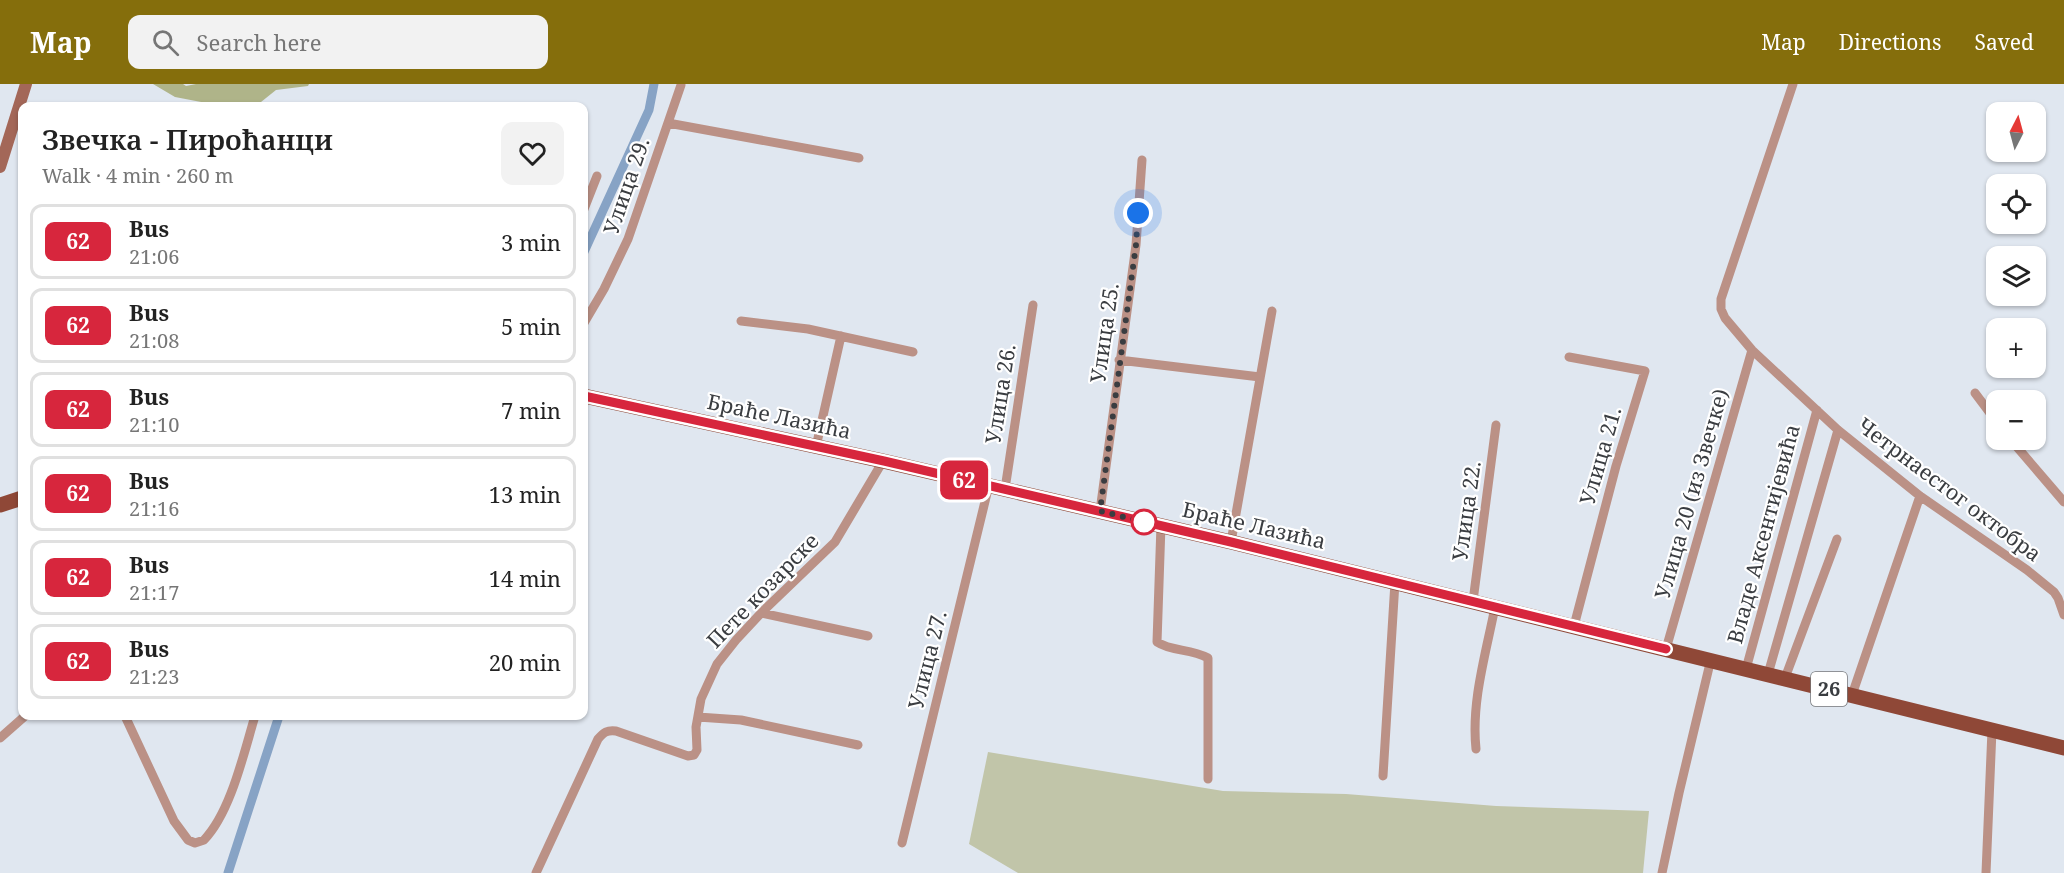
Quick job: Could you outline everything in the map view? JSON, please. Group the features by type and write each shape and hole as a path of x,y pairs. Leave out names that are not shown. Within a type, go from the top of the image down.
{"main road":[{"path":"20,102 26,84"},
{"path":"0,167 18,110"},
{"name":"Браће Лазића","path":"588,397 884,461 1161,525 1666,649"},
{"path":"0,505 18,499"},
{"name":"26","path":"1666,649 2064,748"}],"street":[{"name":"Четрнаестог октобра","path":"1793,84 1721,299 1721,309 1725,318 1752,350 1838,430 1920,496 2061,596 2064,615"},
{"name":"Улица 29.","path":"588,316 628,239 681,85"},
{"name":"Улица 29.","path":"668,123 859,158"},
{"name":"Улица 25.","path":"1100,511 1136,245 1142,160"},
{"path":"588,199 597,176"},
{"name":"Улица 26.","path":"1005,489 1033,305"},
{"path":"1231,542 1272,311"},
{"path":"741,321 808,329 914,352"},
{"path":"816,447 841,336"},
{"name":"Улица 20 (из Звечке)","path":"1666,649 1752,350"},
{"name":"Улица 21.","path":"1569,357 1645,371 1616,466 1574,626"},
{"path":"1119,360 1260,377"},
{"path":"1975,393 1986,408"},
{"name":"Владе Аксентијевића","path":"1746,669 1817,410"},
{"name":"Улица 22.","path":"1473,601 1496,425"},
{"path":"1768,674 1838,430"},
{"path":"2020,450 2064,502"},
{"name":"Пете козарске","path":"536,873 598,739 604,732 616,730 692,756 696,752 698,717 708,681 717,664 761,613 834,542 884,461"},
{"name":"Улица 27.","path":"902,843 989,485"},
{"path":"1852,695 1920,496"},
{"path":"1161,525 1157,642 1164,647 1197,652 1208,658 1208,779"},
{"path":"1785,678 1837,538"},
{"path":"1383,776 1395,582"},
{"path":"1476,749 1474,730 1476,707 1495,607"},
{"path":"761,613 868,636"},
{"path":"1662,873 1711,660"},
{"path":"698,717 741,720 858,745"},
{"path":"0,738 20,720"},
{"path":"127,720 174,821 188,840 195,843 204,840 220,817 236,778 254,720"},
{"path":"1986,873 1992,730"}],"green space":[{"path":"153,84 183,84 186,86 196,84 309,84 276,90 261,102 201,102 175,97"},
{"path":"988,752 1223,791 1346,794 1496,806 1649,811 1643,873 1018,873 969,844"}],"waterway":[{"path":"588,243 649,110 654,84"},
{"path":"228,873 278,720"}],"bus line":[{"name":"62","path":"588,397 884,461 1231,542 1666,649"}],"route":[{"path":"1138,213 1136,245 1100,511 1144,522"}]}
